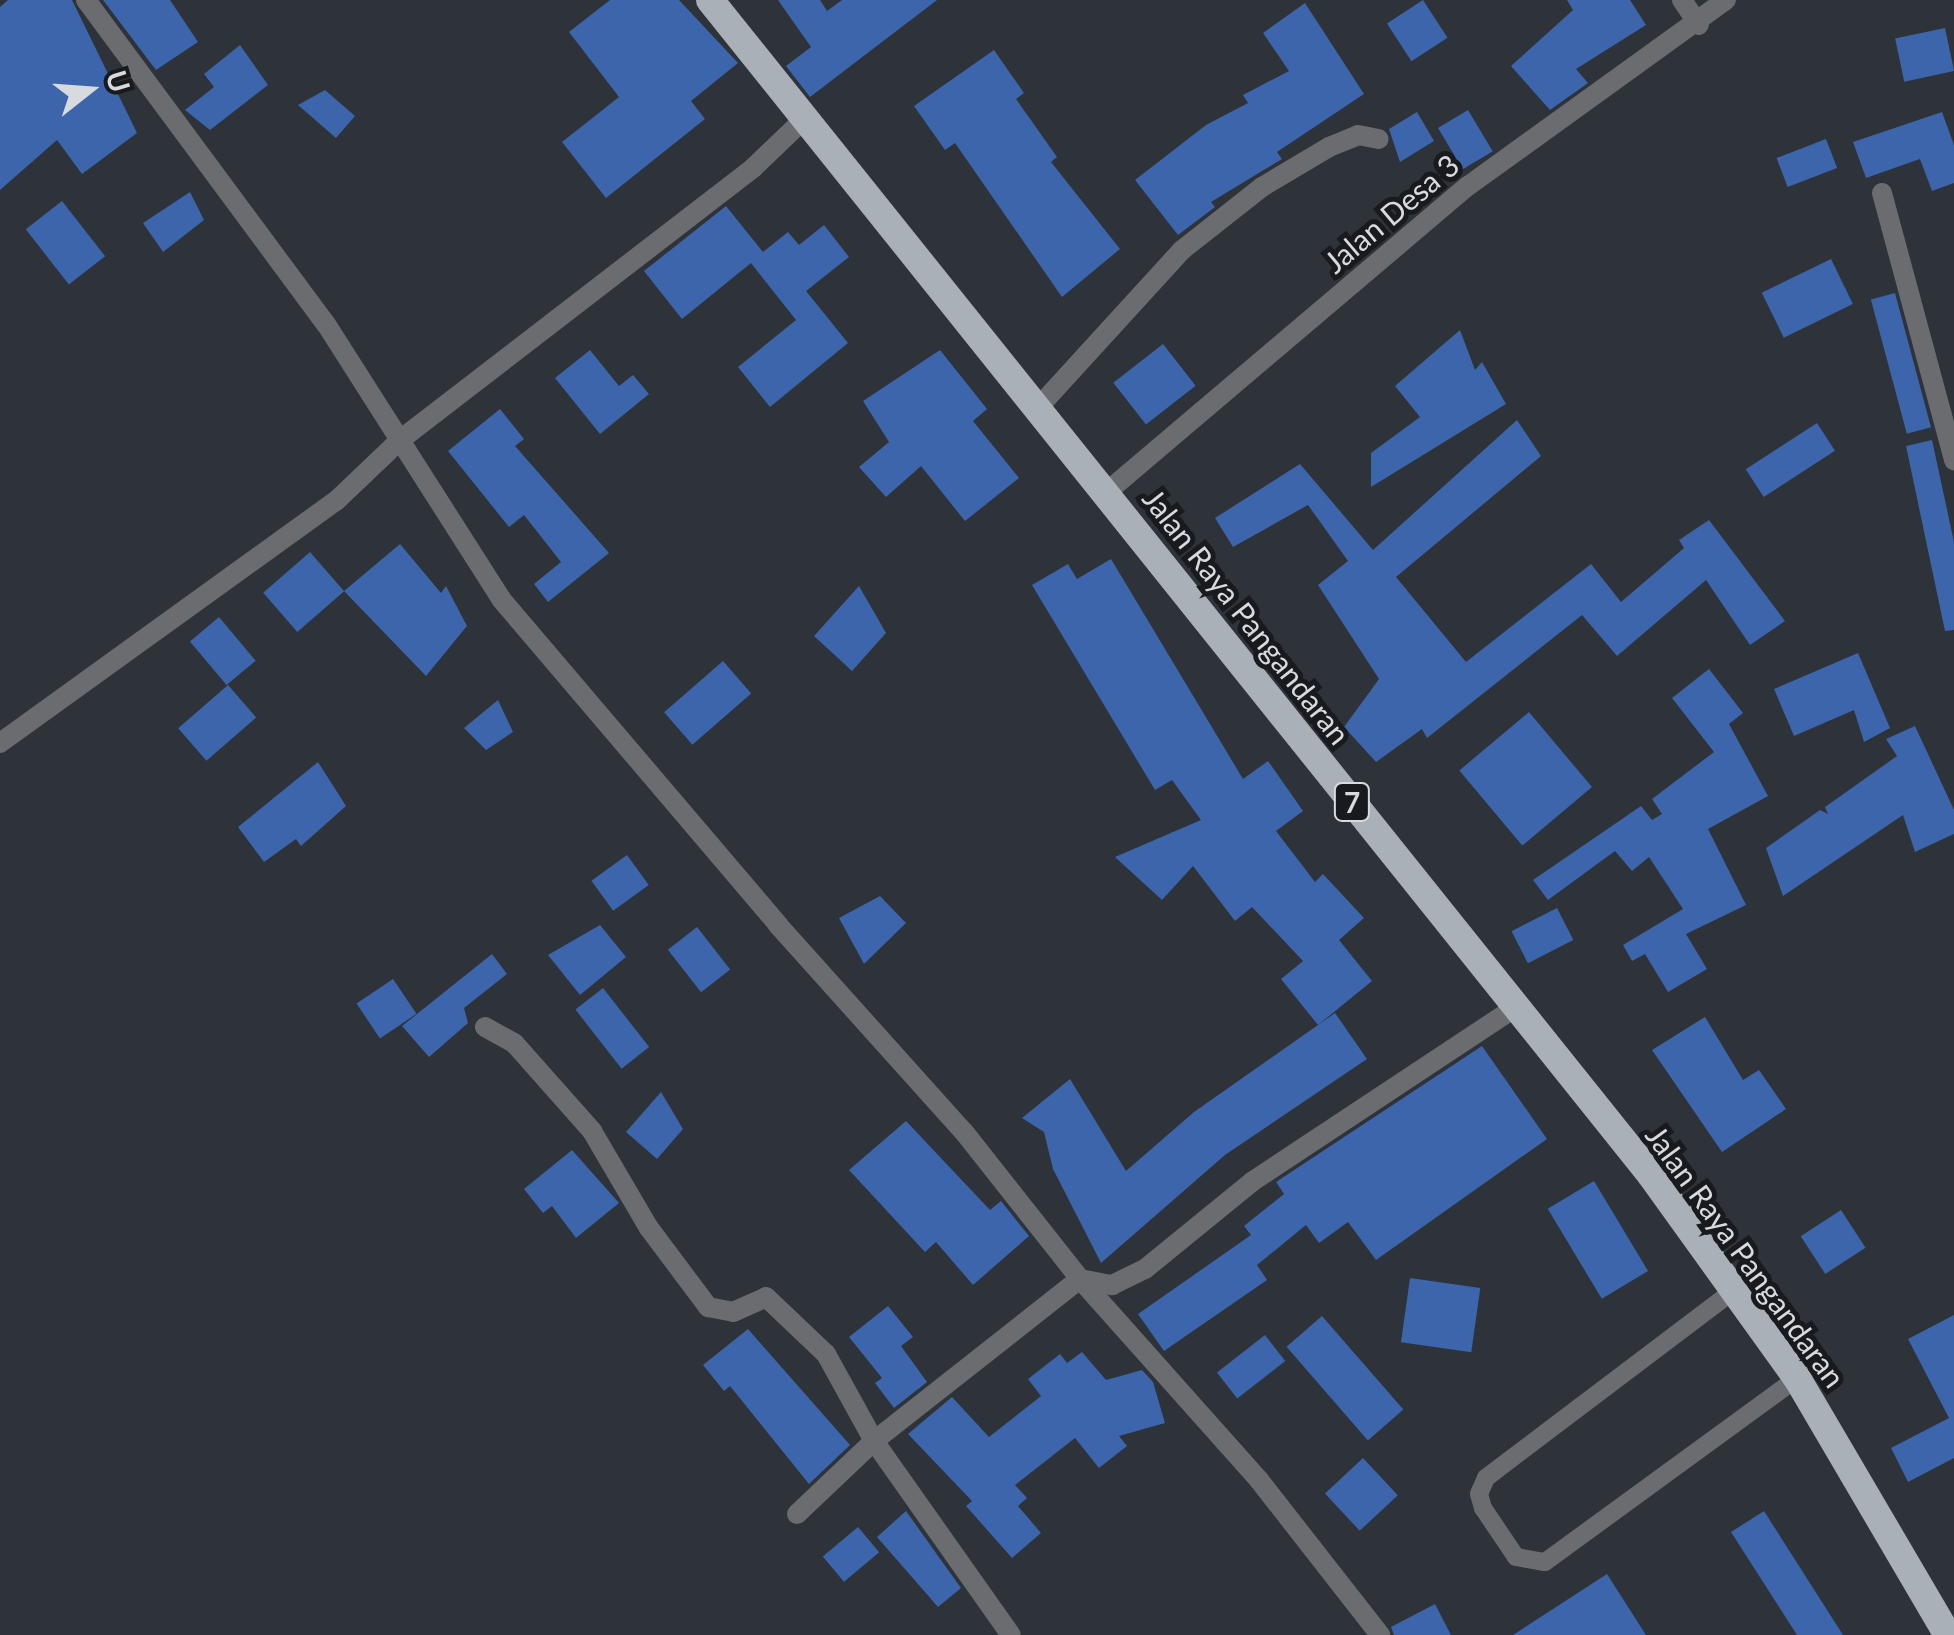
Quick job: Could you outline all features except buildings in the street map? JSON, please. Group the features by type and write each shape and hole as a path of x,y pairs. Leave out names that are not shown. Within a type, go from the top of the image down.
{"highway":[{"name":"Jalan Raya Pangandaran","path":"710,0 802,121 1035,410 1108,491 1517,1006 1734,1291 1797,1378 1948,1635"}],"street":[{"path":"86,0 208,156 400,440 501,599 566,679 929,1091 1080,1279 1259,1480 1380,1635"},
{"path":"1682,0 1699,25"},
{"name":"Jalan Desa 3","path":"1108,491 1468,186 1699,25 1726,0"},
{"path":"0,744 336,501 400,440 753,168 802,121"},
{"path":"1035,410 1182,250 1262,187 1329,148 1358,135 1379,139"},
{"path":"1882,194 1954,460"},
{"path":"1080,1279 1112,1286 1145,1269 1253,1181 1517,1006"},
{"path":"485,1027 514,1043 592,1132 649,1228 708,1307 732,1312 758,1296 778,1306 826,1354 874,1441 1011,1635"},
{"path":"798,1514 874,1441 1080,1279"}],"lane":[{"path":"1734,1291 1486,1478 1478,1494 1483,1508 1516,1557 1545,1562 1797,1378"}]}
